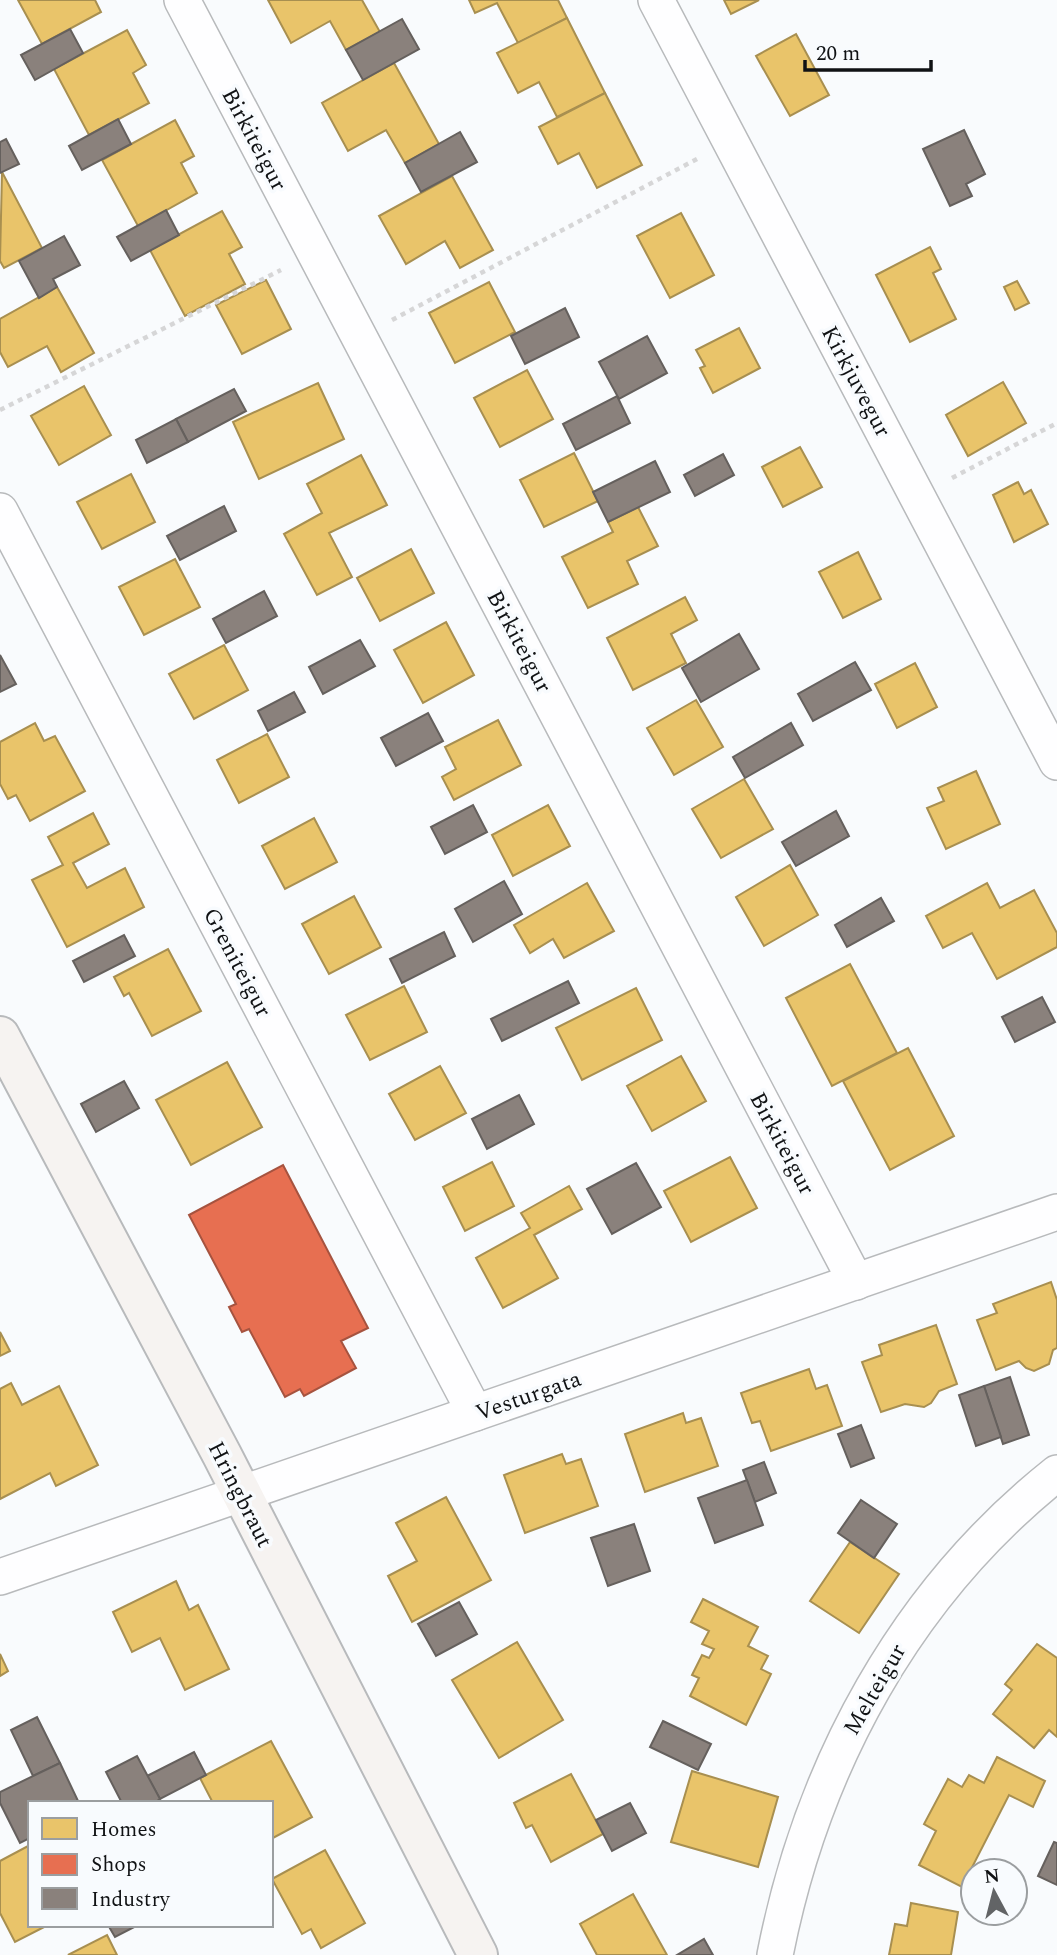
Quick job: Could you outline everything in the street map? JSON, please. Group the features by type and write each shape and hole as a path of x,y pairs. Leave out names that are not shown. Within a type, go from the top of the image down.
{"main road":[{"name":"Hringbraut","path":"0,1036 241,1494 478,1955"}],"street":[{"name":"Birkiteigur","path":"182,0 856,1282"},
{"name":"Kirkjuvegur","path":"656,0 1057,762"},
{"name":"Greniteigur","path":"0,512 475,1413"},
{"name":"Vesturgata","path":"0,1577 1057,1212"},
{"name":"Melteigur","path":"775,1955 786,1899 806,1833 830,1768 861,1706 897,1647 937,1591 983,1539 1057,1473"}],"path":[{"path":"360,336 731,142"},
{"path":"0,410 315,253"},
{"path":"917,496 1057,423"}],"building: Homes":[{"path":"18,0 95,0 101,12 42,44"},
{"path":"268,0 362,0 380,32 346,50 330,21 291,43"},
{"path":"469,0 558,0 567,18 518,43 497,3 475,13"},
{"path":"724,0 759,0 731,14"},
{"path":"567,18 605,93 557,117 539,82 518,93 497,53"},
{"path":"127,30 146,65 133,73 149,103 89,135 54,69"},
{"path":"796,34 829,95 790,116 756,56"},
{"path":"394,63 439,144 405,163 386,130 348,151 322,103"},
{"path":"605,93 642,165 597,188 579,153 558,164 539,127"},
{"path":"175,120 194,156 181,163 197,193 138,226 102,160"},
{"path":"2,172 42,248 4,268 0,261"},
{"path":"452,176 493,250 460,268 445,241 406,264 379,216"},
{"path":"222,211 242,247 229,254 245,284 185,316 150,250"},
{"path":"681,213 714,275 670,298 637,236"},
{"path":"930,247 941,269 933,273 956,319 910,342 876,275"},
{"path":"266,280 291,329 242,354 216,305"},
{"path":"1017,281 1029,303 1015,310 1004,287"},
{"path":"489,282 515,332 455,363 429,313"},
{"path":"57,287 94,353 61,372 47,346 8,367 0,352 0,319"},
{"path":"739,328 760,368 713,393 700,368 705,366 696,350"},
{"path":"527,370 553,419 500,447 474,398"},
{"path":"1003,382 1026,423 968,456 946,415"},
{"path":"318,383 344,439 259,479 233,422"},
{"path":"84,386 111,435 59,465 31,416"},
{"path":"800,447 822,487 783,507 762,467"},
{"path":"574,453 598,501 544,527 520,480"},
{"path":"361,455 387,505 329,533 352,577 317,595 284,534 322,513 307,484"},
{"path":"131,474 155,522 102,549 77,502"},
{"path":"1018,482 1024,494 1031,490 1048,524 1014,542 993,495"},
{"path":"638,507 658,546 627,561 638,584 588,608 562,557 613,532 608,522"},
{"path":"411,549 434,593 380,621 357,578"},
{"path":"858,552 881,599 843,618 819,572"},
{"path":"175,559 200,607 144,635 119,587"},
{"path":"685,597 697,620 671,634 686,663 633,690 607,638"},
{"path":"446,622 474,675 423,703 394,650"},
{"path":"224,645 248,690 194,719 169,674"},
{"path":"915,663 937,707 897,728 875,684"},
{"path":"696,700 723,747 674,775 647,728"},
{"path":"498,720 521,765 454,800 442,777 456,769 445,747"},
{"path":"35,723 44,741 55,736 85,791 30,821 16,795 8,799 0,784 0,742"},
{"path":"267,734 289,777 239,803 217,760"},
{"path":"976,771 1000,824 946,849 927,808 944,801 938,788"},
{"path":"744,779 773,829 721,858 692,809"},
{"path":"548,805 570,846 513,876 492,835"},
{"path":"93,813 109,844 73,863 87,888 125,868 144,907 67,947 32,880 63,865 48,837"},
{"path":"314,818 337,862 285,889 262,846"},
{"path":"790,865 818,915 764,946 736,897"},
{"path":"587,883 614,931 564,958 553,939 530,953 514,925"},
{"path":"987,883 1000,908 1034,890 1057,933 1057,947 997,979 972,933 943,948 926,916"},
{"path":"354,896 381,947 329,974 302,924"},
{"path":"168,949 201,1011 152,1036 129,993 124,996 114,977"},
{"path":"850,964 897,1053 832,1086 786,998"},
{"path":"404,986 427,1032 370,1060 346,1015"},
{"path":"636,988 662,1040 582,1080 556,1028"},
{"path":"908,1048 954,1136 890,1170 843,1081"},
{"path":"681,1056 706,1101 652,1131 627,1086"},
{"path":"227,1062 262,1127 191,1165 156,1100"},
{"path":"440,1066 466,1113 415,1140 389,1094"},
{"path":"730,1157 757,1208 691,1242 664,1191"},
{"path":"492,1162 514,1206 465,1231 443,1187"},
{"path":"569,1186 582,1209 534,1235 558,1278 503,1308 476,1258 530,1228 521,1213"},
{"path":"1051,1282 1057,1300 1057,1348 1053,1350 1049,1364 1034,1371 1019,1361 996,1370 977,1320 997,1313 993,1304"},
{"path":"936,1325 957,1384 939,1391 931,1403 924,1407 905,1404 881,1412 862,1362 882,1355 879,1345"},
{"path":"0,1332 10,1351 0,1356"},
{"path":"809,1369 816,1389 827,1385 842,1426 771,1451 760,1421 752,1423 741,1393"},
{"path":"11,1383 22,1405 59,1386 98,1465 56,1486 50,1473 0,1499 0,1389"},
{"path":"683,1413 686,1423 701,1418 718,1466 645,1492 625,1434"},
{"path":"562,1454 566,1464 581,1459 598,1506 525,1533 504,1475"},
{"path":"446,1497 491,1580 412,1622 388,1576 417,1561 396,1523"},
{"path":"850,1542 899,1574 859,1633 810,1601"},
{"path":"176,1581 189,1610 198,1605 229,1669 185,1690 160,1638 132,1652 113,1612"},
{"path":"703,1599 758,1627 748,1646 768,1656 761,1669 771,1674 746,1725 690,1696 699,1678 692,1675 702,1655 709,1658 714,1649 702,1644 709,1631 691,1622"},
{"path":"517,1642 563,1720 499,1758 452,1680"},
{"path":"1037,1644 1057,1658 1057,1737 1049,1730 1034,1748 993,1714 1012,1690 1005,1684"},
{"path":"0,1654 8,1671 0,1676"},
{"path":"271,1741 312,1817 273,1838 273,1801 212,1801 200,1778"},
{"path":"997,1757 1045,1781 1033,1807 1009,1795 977,1857 959,1857 959,1885 919,1865 936,1831 924,1824 948,1779 962,1787 969,1775 984,1783"},
{"path":"692,1771 778,1797 758,1867 671,1842"},
{"path":"571,1774 603,1834 551,1862 532,1825 526,1828 514,1803"},
{"path":"28,1846 28,1927 44,1927 15,1942 0,1913 0,1861"},
{"path":"325,1850 365,1923 321,1948 311,1929 302,1934 273,1878"},
{"path":"633,1894 667,1955 597,1955 580,1924"},
{"path":"911,1903 958,1912 951,1955 889,1955 895,1924 907,1926"},
{"path":"107,1935 117,1955 68,1955"}],"building: Shops":[{"path":"283,1165 368,1328 341,1341 356,1368 304,1396 300,1389 285,1397 249,1329 242,1332 229,1307 236,1304 189,1215"}],"building: Industry":[{"path":"402,19 419,49 363,80 346,50"},
{"path":"70,29 83,53 35,80 21,55"},
{"path":"118,119 131,144 82,170 69,146"},
{"path":"964,130 985,174 966,184 972,196 950,206 923,149"},
{"path":"460,132 477,162 421,192 405,163"},
{"path":"6,139 19,164 0,173 0,142"},
{"path":"166,210 179,235 131,261 117,237"},
{"path":"64,236 80,265 53,279 57,287 39,298 19,261"},
{"path":"565,308 579,337 525,364 511,336"},
{"path":"647,336 667,373 619,399 599,362"},
{"path":"234,389 246,411 188,442 176,419"},
{"path":"617,396 630,423 576,450 563,424"},
{"path":"176,419 188,442 147,463 136,440"},
{"path":"723,454 734,475 695,496 684,475"},
{"path":"655,461 670,492 608,522 593,492"},
{"path":"224,506 236,531 180,560 167,536"},
{"path":"264,591 277,616 226,643 213,619"},
{"path":"739,634 759,669 701,702 682,668"},
{"path":"360,640 375,666 323,694 309,667"},
{"path":"0,655 16,684 0,692"},
{"path":"855,662 871,690 813,721 798,694"},
{"path":"294,692 305,712 268,731 258,711"},
{"path":"428,713 443,741 396,766 381,738"},
{"path":"791,723 803,745 745,778 733,757"},
{"path":"473,805 487,832 445,854 431,827"},
{"path":"836,811 849,836 796,866 782,842"},
{"path":"504,881 522,914 473,942 455,909"},
{"path":"881,898 894,921 847,947 835,925"},
{"path":"444,932 455,956 402,983 390,959"},
{"path":"124,935 135,956 84,982 73,961"},
{"path":"568,981 579,1003 502,1041 491,1019"},
{"path":"1042,997 1055,1022 1015,1042 1002,1017"},
{"path":"124,1081 139,1108 96,1132 81,1104"},
{"path":"519,1095 534,1124 487,1149 472,1119"},
{"path":"636,1163 661,1207 612,1234 587,1189"},
{"path":"1010,1377 1029,1435 1003,1444 984,1386"},
{"path":"984,1386 1001,1437 976,1446 959,1395"},
{"path":"861,1425 874,1458 851,1467 838,1434"},
{"path":"764,1462 776,1493 755,1502 743,1470"},
{"path":"747,1480 763,1525 715,1543 698,1498"},
{"path":"861,1500 897,1524 874,1558 838,1533"},
{"path":"634,1524 650,1571 608,1586 591,1538"},
{"path":"459,1602 477,1634 436,1656 418,1624"},
{"path":"37,1717 60,1763 33,1776 11,1730"},
{"path":"663,1721 711,1744 698,1770 650,1747"},
{"path":"194,1752 206,1775 160,1799 147,1776"},
{"path":"137,1756 160,1799 121,1801 106,1772"},
{"path":"60,1763 78,1801 28,1801 28,1839 20,1843 0,1803 0,1792"},
{"path":"630,1803 646,1833 612,1851 596,1820"},
{"path":"1054,1842 1057,1843 1057,1885 1038,1876"},
{"path":"109,1927 134,1927 115,1937"},
{"path":"704,1939 713,1955 677,1955"}]}
